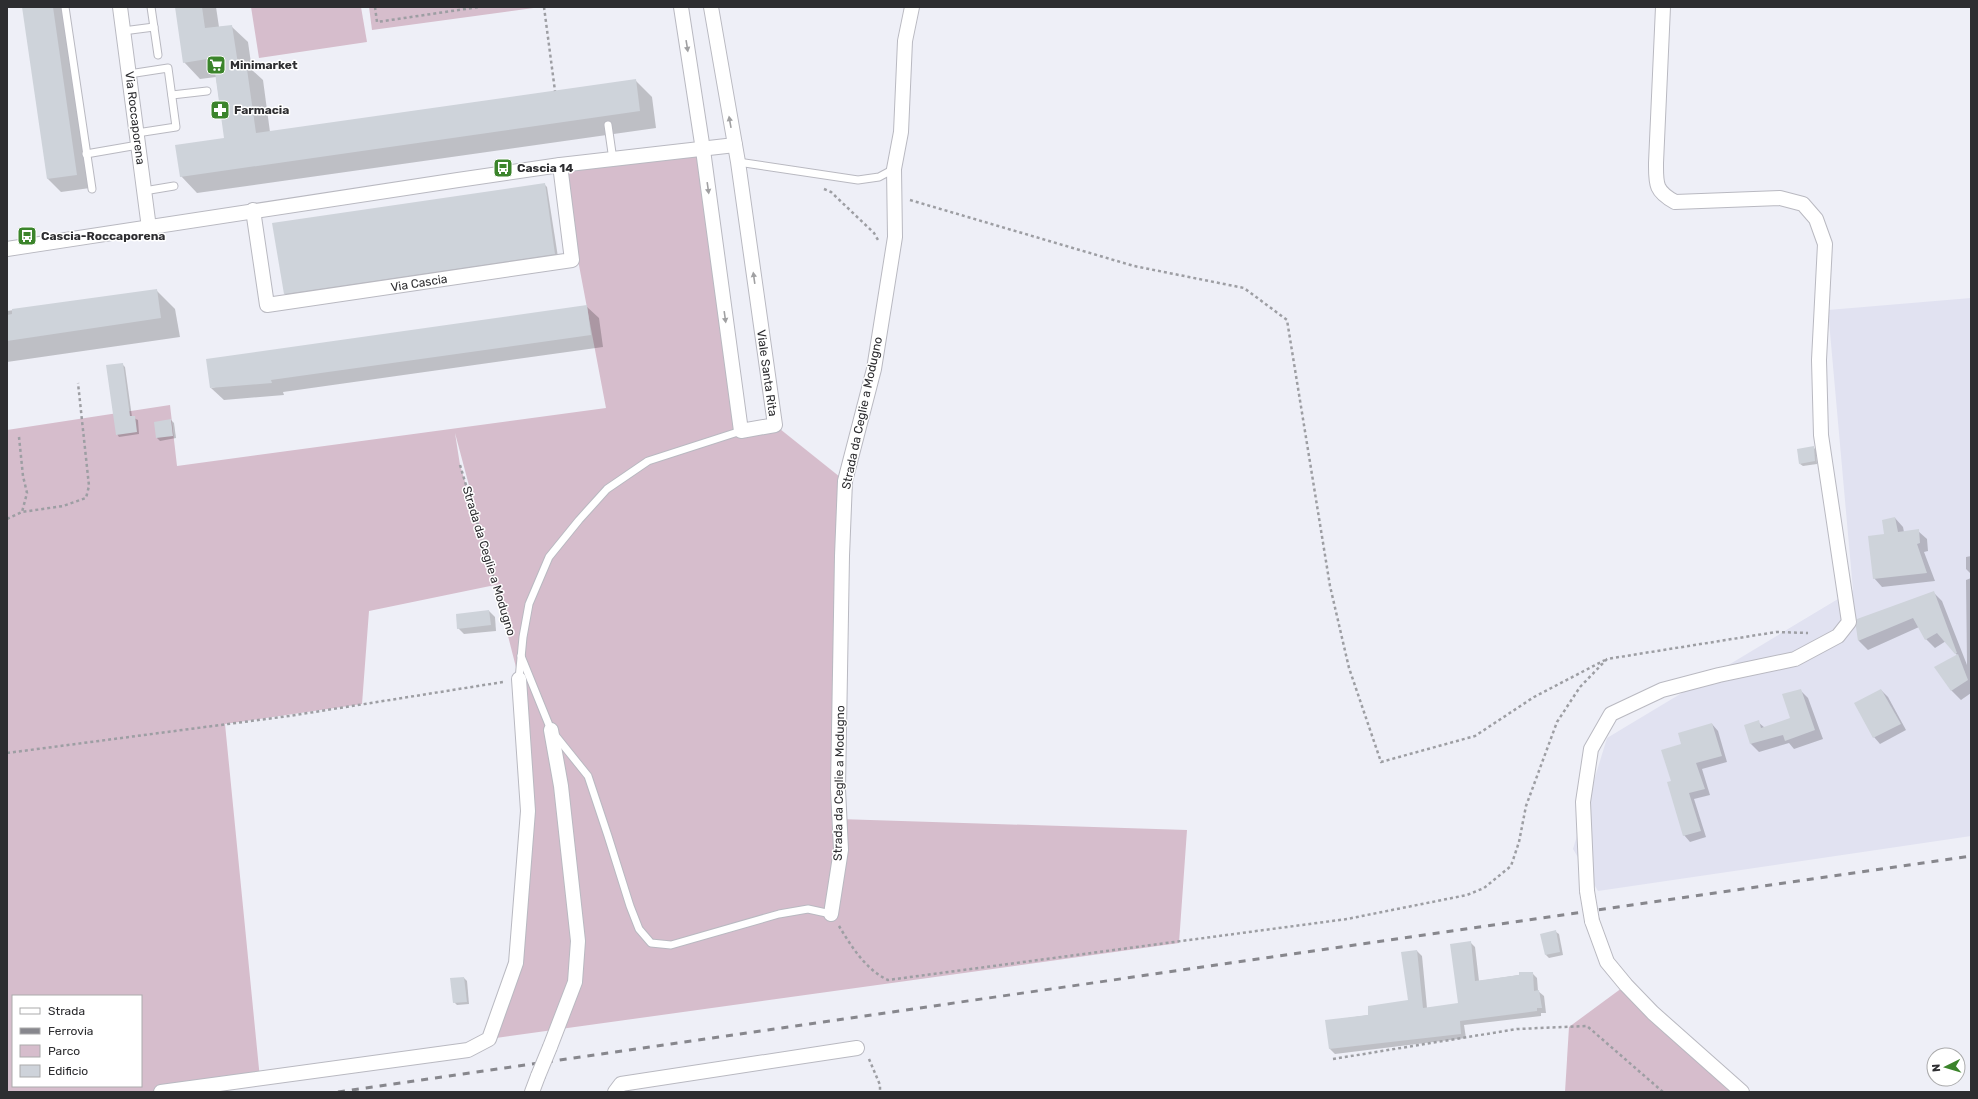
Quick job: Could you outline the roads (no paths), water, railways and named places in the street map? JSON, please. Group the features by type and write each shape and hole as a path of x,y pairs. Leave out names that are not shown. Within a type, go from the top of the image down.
{"street":[{"name":"Via Roccaporena","path":"120,7 149,228"},
{"path":"681,7 703,150 741,431"},
{"name":"Viale Santa Rita","path":"711,7 738,162 775,425 741,431"},
{"name":"Strada da Ceglie a Modugno","path":"831,914 840,850 838,781 842,556 845,481 874,369 891,266 895,237 894,169 901,132 905,41 912,7"},
{"path":"1663,7 1656,163 1656,182 1663,196 1675,202 1780,198 1803,204 1816,219 1825,244 1819,360 1821,435 1849,622 1838,636 1795,659 1719,675 1662,690 1611,714 1591,750 1583,802 1587,891 1592,921 1607,962 1626,985 1653,1013 1742,1092"},
{"path":"7,250 253,210 560,166 703,150 734,145"},
{"name":"Via Cascia","path":"253,210 267,305 361,292 572,260 560,166"},
{"path":"161,1092 468,1050 489,1039 516,963 528,810 519,679"},
{"path":"532,1092 575,982 578,941 561,786 551,730"},
{"path":"615,1092 621,1084 857,1048"}],"lane":[{"path":"65,7 92,189"},
{"path":"151,7 158,54"},
{"path":"123,31 154,26"},
{"path":"86,154 176,127 168,68 129,74"},
{"path":"172,95 207,91"},
{"path":"608,124 613,160"},
{"path":"738,162 858,180 879,177 894,169"},
{"path":"144,191 174,186"},
{"path":"519,679 529,604 549,558 579,520 607,489 648,461 741,431"},
{"path":"521,656 551,730 588,776 630,906 639,929 651,942 671,945 779,914 808,909 831,914"}],"railway":[{"path":"338,1092 1971,856"}],"place":[{"name":"Minimarket","path":"216,65"},
{"name":"Farmacia","path":"220,110"},
{"name":"Cascia 14","path":"503,168"},
{"name":"Cascia-Roccaporena","path":"27,236"}]}
